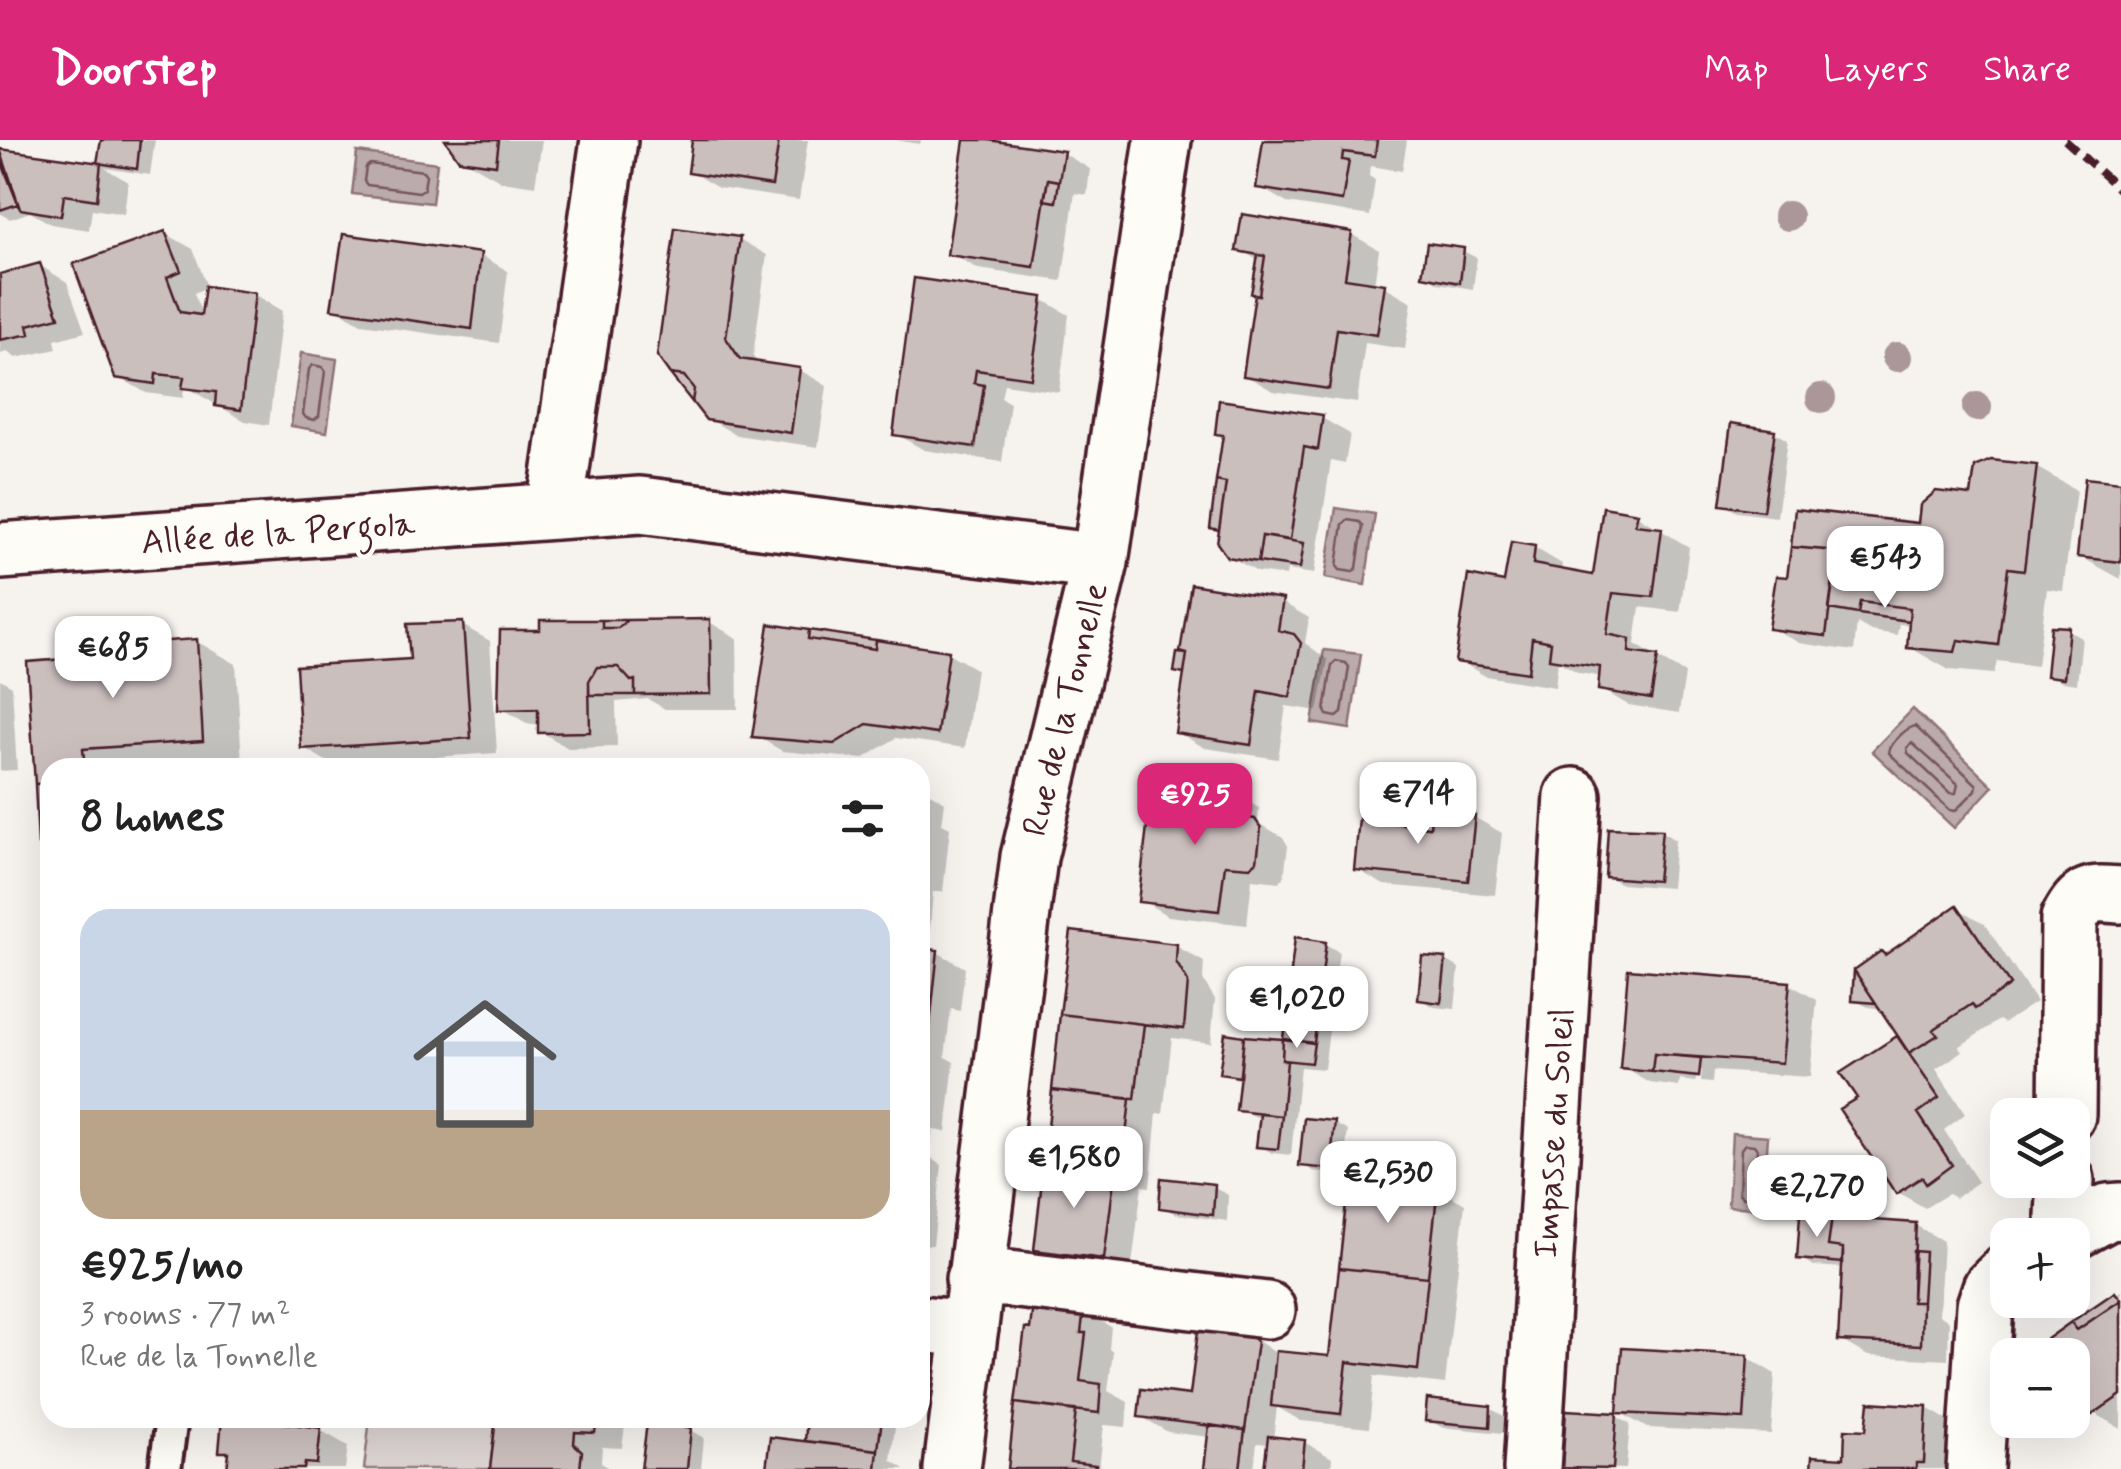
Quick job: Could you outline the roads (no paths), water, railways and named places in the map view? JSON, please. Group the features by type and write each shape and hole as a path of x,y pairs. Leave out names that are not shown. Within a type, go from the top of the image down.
{"street":[{"path":"555,510 608,140"},
{"name":"Rue de la Tonnelle","path":"952,1469 954,1311 1028,857 1100,562 1163,140"},
{"name":"Allée de la Pergola","path":"0,551 640,505 1100,562"},
{"name":"Impasse du Soleil","path":"1532,1469 1574,796"},
{"path":"2066,1098 2068,919 2078,901 2091,893 2121,895"},
{"path":"2090,1222 2108,1212 2121,1211"},
{"path":"954,1311 1009,1279 1266,1310"},
{"path":"1975,1469 1985,1306 1990,1293"}],"lane":[{"path":"165,1469 171,1428"}],"water":[{"path":"357,152 437,163 432,203 352,194"},
{"path":"301,353 337,359 327,432 291,426"},
{"path":"1336,508 1375,514 1365,585 1325,578"},
{"path":"1324,650 1361,654 1350,729 1312,723"},
{"path":"1913,709 1993,786 1954,828 1872,751"},
{"path":"1732,1133 1768,1136 1763,1209 1728,1206"}],"railway":[{"path":"2065,140 2121,191"}]}
